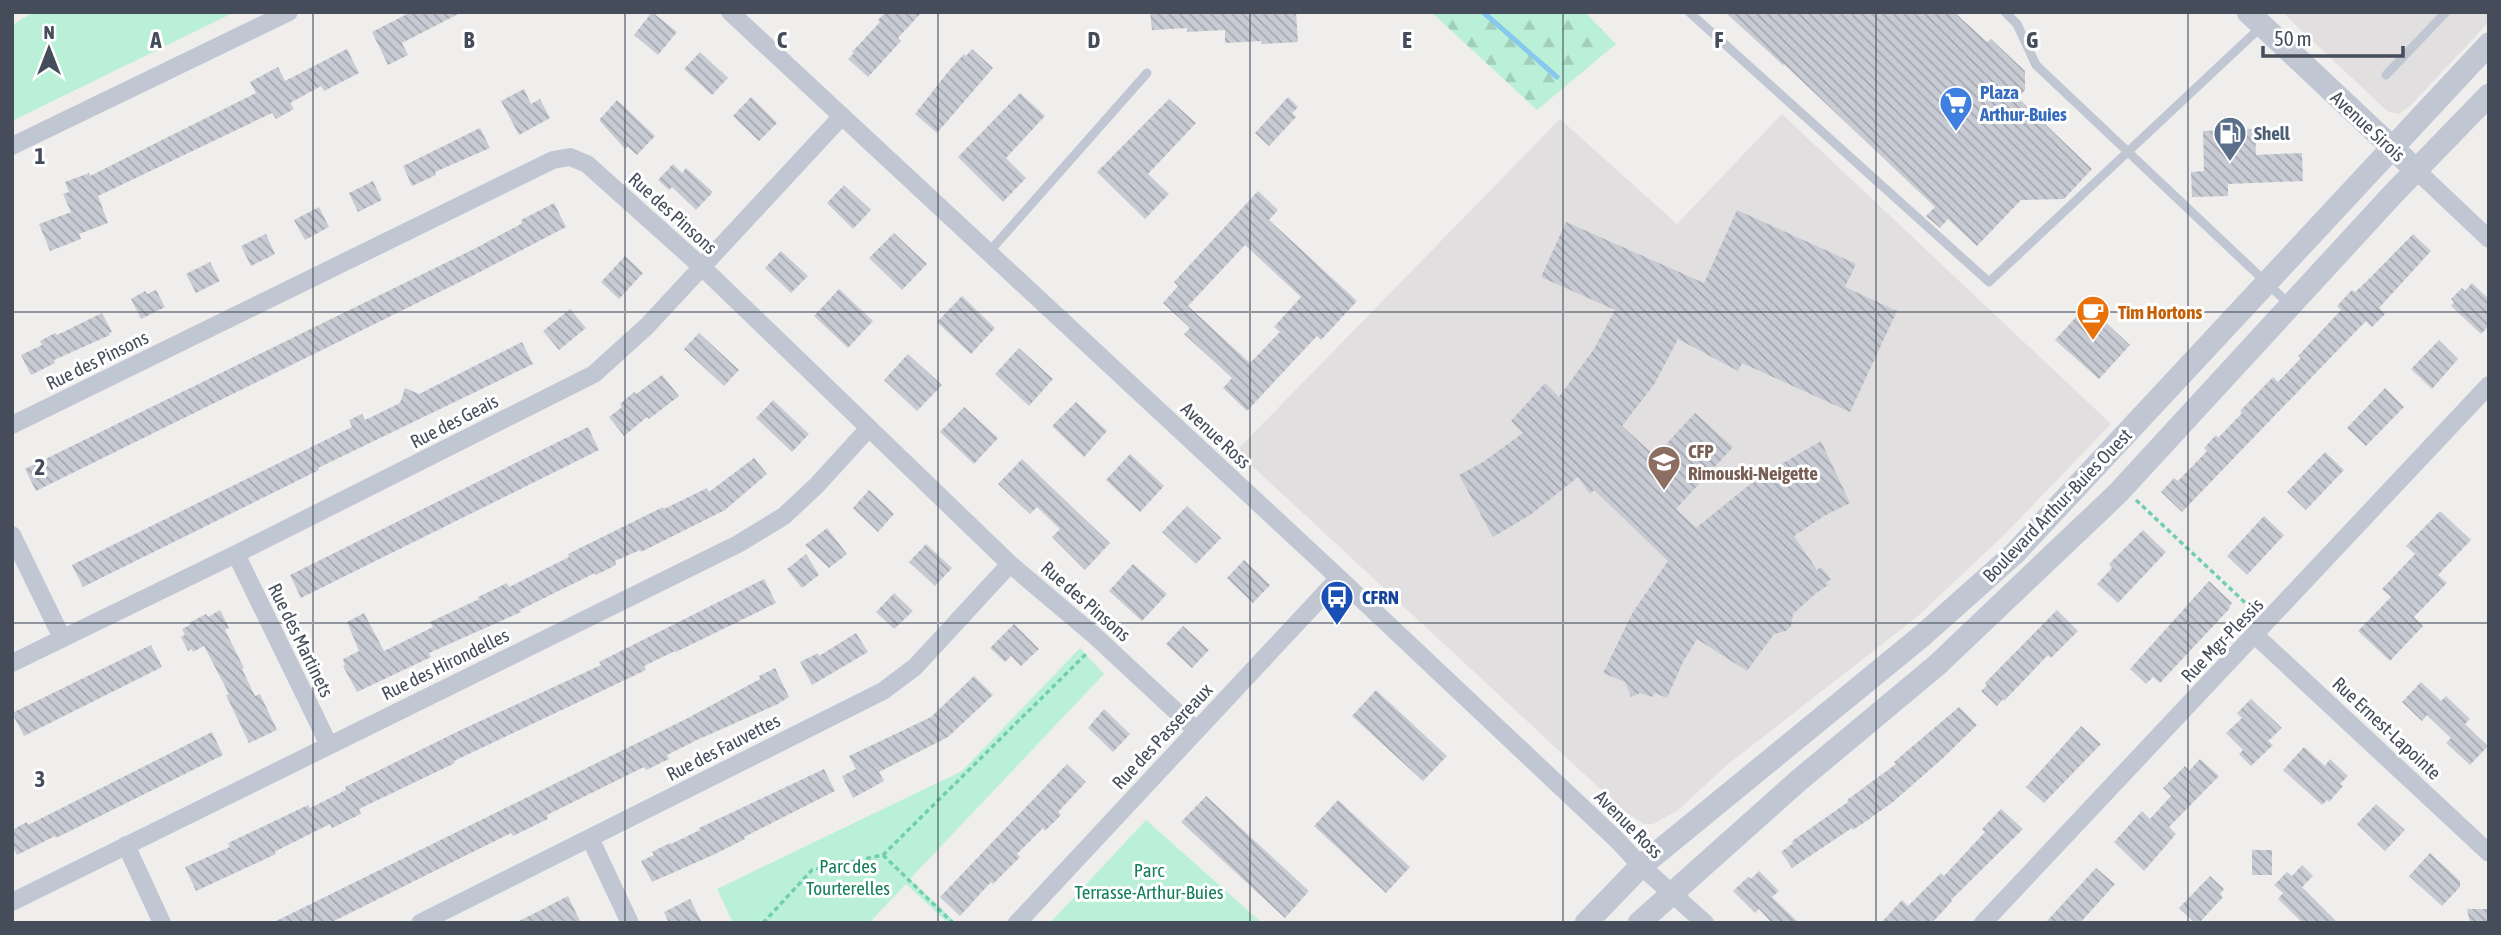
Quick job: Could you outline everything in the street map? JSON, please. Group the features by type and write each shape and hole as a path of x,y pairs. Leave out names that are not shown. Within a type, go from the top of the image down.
{"street":[{"path":"12,146 289,12"},
{"name":"Avenue Ross","path":"730,12 1339,578 1641,866 1705,923"},
{"name":"Avenue Sirois","path":"2255,19 2489,239"},
{"name":"Boulevard Arthur-Buies Ouest","path":"1586,923 1641,866 1923,635 2014,554 2489,44"},
{"name":"Boulevard Arthur-Buies Ouest","path":"1639,923 1798,781 1937,665 2123,488 2416,170 2489,95"},
{"name":"Rue des Geais","path":"12,663 594,374 647,326 842,116"},
{"name":"Rue des Pinsons","path":"12,425 554,160 570,157 587,164 702,267 1010,564 1095,636 1196,730"},
{"name":"Rue Mgr-Plessis","path":"1983,923 2489,385"},
{"name":"Rue des Hirondelles","path":"12,902 738,544 784,516 817,485 869,428"},
{"path":"12,535 62,638"},
{"name":"Rue des Martinets","path":"236,554 329,745"},
{"name":"Rue des Fauvettes","path":"420,923 883,691 915,667 1010,564"},
{"name":"Rue des Passereaux","path":"1017,923 1339,578"},
{"name":"Rue Ernest-Lapointe","path":"2255,635 2489,853"},
{"path":"590,838 630,923"},
{"path":"126,845 162,923"}],"lane":[{"path":"1689,12 1989,282 2127,152 2255,19"},
{"path":"2005,12 2017,24 2036,65 2291,306"},
{"path":"2386,75 2446,12"},
{"path":"989,252 1147,73"}],"path":[{"path":"2123,488 2254,611 2270,620"},
{"path":"763,923 812,870 883,855 1085,656 1095,636"},
{"path":"883,855 953,923"}],"shaded area":[{"path":"2282,12 2489,12 2489,22 2409,107 2398,114 2387,111"},
{"name":"CFP Rimouski-Neigette","path":"1782,114 2111,424 2006,533 1917,617 1727,765 1677,811 1653,824 1644,824 1624,811 1236,451 1560,119 1677,224"}],"green space":[{"path":"34,12 235,12 12,121 12,25"},
{"path":"1431,12 1585,12 1616,44 1537,110"},
{"name":"Parc des Tourterelles","path":"1080,648 1104,674 910,879 956,923 948,923 906,884 869,923 733,923 717,889 962,771"},
{"name":"Parc Terrasse-Arthur-Buies","path":"1146,820 1262,923 1050,923"}],"building":[{"path":"411,12 462,12 402,43 408,55 388,65 372,32"},
{"path":"652,12 677,32 658,55 634,35"},
{"path":"886,12 922,12 898,38 901,41 868,77 848,59"},
{"path":"1150,12 1296,12 1298,42 1225,43 1225,30 1152,30"},
{"name":"Plaza Arthur-Buies","path":"1725,12 1954,12 1987,42 1991,39 2025,71 2025,90 2018,98 2092,169 2064,199 2021,200 1977,246 1948,219 1940,228 1926,216 1935,207"},
{"path":"347,49 359,73 324,91 321,86 290,103 294,109 276,119 272,113 98,196 108,223 79,234 81,239 50,251 39,224 71,212 63,194 69,192 65,182 89,173 90,176 256,93 250,82 278,67 285,81"},
{"path":"972,49 993,68 937,133 915,114 947,73"},
{"path":"700,52 728,78 712,95 684,69"},
{"path":"524,89 531,104 540,99 550,118 519,135 501,101"},
{"path":"1020,93 1045,116 1006,158 1026,178 1003,202 958,157"},
{"path":"751,97 777,123 759,141 733,116"},
{"path":"1288,97 1298,107 1292,113 1296,117 1269,146 1255,133"},
{"path":"1169,99 1196,123 1148,174 1169,194 1145,219 1097,172"},
{"path":"617,100 655,136 637,155 628,147 625,149 599,120"},
{"path":"480,128 490,148 435,172 436,175 412,186 403,166"},
{"name":"Shell","path":"2255,129 2256,155 2302,153 2303,181 2228,184 2228,196 2192,197 2191,172 2204,171 2203,131"},
{"path":"673,164 682,173 686,168 713,192 696,210 672,187 669,190 658,180"},
{"path":"373,181 382,200 358,212 349,193"},
{"path":"844,185 871,210 853,229 827,203"},
{"path":"1258,191 1278,210 1269,220 1357,301 1321,340 1317,336 1247,411 1223,388 1232,378 1184,334 1190,328 1163,303 1178,286 1174,282","holes":["1245,245 1301,297 1274,327 1280,332 1250,363 1188,306"]},
{"path":"554,203 566,227 36,491 25,469 476,248"},
{"path":"319,207 329,227 305,240 294,220"},
{"name":"CFP Rimouski-Neigette","path":"1737,210 1856,264 1845,287 1897,311 1850,412 1742,363 1738,371 1678,339 1655,383 1622,426 1655,456 1695,413 1733,447 1676,509 1696,528 1759,477 1821,441 1850,503 1794,536 1817,570 1821,567 1831,579 1826,583 1828,585 1793,614 1791,626 1786,631 1774,634 1747,671 1697,639 1667,698 1655,693 1652,697 1640,693 1631,697 1625,682 1603,673 1633,612 1668,561 1594,490 1590,494 1578,477 1530,515 1493,537 1459,475 1483,462 1523,433 1511,421 1545,383 1559,397 1594,349 1615,310 1541,277 1566,222 1704,283"},
{"path":"894,233 927,264 902,290 869,258"},
{"path":"266,234 275,254 251,266 241,246"},
{"path":"2413,234 2431,251 2379,308 2385,314 2372,327 2366,321 2182,512 2161,492 2174,478 2178,481 2207,451 2204,448 2216,435 2218,438 2273,377 2278,382 2341,310 2337,306 2352,290 2355,292 2369,279"},
{"path":"781,251 808,276 791,293 765,268"},
{"path":"625,256 643,273 619,299 601,282"},
{"path":"210,262 220,281 196,293 186,274"},
{"path":"2472,283 2489,299 2489,326 2481,334 2451,306 2454,302 2451,299 2462,288 2465,291"},
{"path":"839,289 873,321 848,348 814,316"},
{"path":"156,290 165,307 141,319 131,299 145,291 147,294"},
{"path":"962,296 995,328 971,354 937,322"},
{"name":"Tim Hortons","path":"2087,305 2130,345 2099,379 2055,340"},
{"path":"570,309 586,328 559,350 543,331"},
{"path":"102,313 112,332 110,335 54,360 55,363 31,375 21,355 42,345 40,341 55,333 57,335"},
{"path":"699,333 739,370 724,386 684,349"},
{"path":"2439,340 2458,359 2432,389 2411,369"},
{"path":"522,342 533,364 318,468 319,470 83,587 72,565 352,427 349,420 362,414 365,420 400,403 405,388 419,394"},
{"path":"1019,348 1053,379 1029,406 995,374"},
{"path":"908,354 942,385 917,411 884,380"},
{"path":"662,375 679,396 624,436 609,417 622,407 620,404 634,392 636,394"},
{"path":"2385,388 2404,407 2366,446 2347,428"},
{"path":"773,400 809,434 792,452 756,418"},
{"path":"1076,402 1107,431 1084,457 1052,426"},
{"path":"964,407 998,438 974,464 940,432"},
{"path":"588,427 599,450 301,598 290,575"},
{"path":"2325,452 2344,470 2306,510 2287,492"},
{"path":"1130,454 1164,486 1140,512 1106,480"},
{"path":"754,458 767,474 725,510 641,552 640,550 615,561 616,565 429,653 431,657 357,692 343,666 343,659 359,651 347,622 364,613 384,651 433,627 430,622 479,599 478,597 507,583 509,587 663,507 664,509 707,488 709,492"},
{"path":"1022,459 1110,543 1085,570 1052,537 1060,529 1037,507 1030,514 998,484"},
{"path":"869,490 894,514 878,532 853,508"},
{"path":"1187,506 1221,538 1196,564 1162,532"},
{"path":"2440,511 2471,540 2438,575 2447,583 2414,617 2423,626 2390,661 2358,631 2391,597 2382,589 2415,554 2406,546"},
{"path":"2264,516 2284,535 2247,575 2227,556"},
{"path":"827,528 847,554 829,568 805,545"},
{"path":"2143,530 2166,552 2118,603 2097,584 2112,568 2109,564"},
{"path":"926,544 952,568 935,586 909,562"},
{"path":"806,554 819,575 802,588 787,569"},
{"path":"1244,560 1270,585 1253,603 1227,578"},
{"path":"1133,564 1167,594 1142,621 1109,591"},
{"path":"764,579 776,603 644,666 646,670 359,809 361,814 332,828 330,824 274,852 276,854 196,891 185,867 230,847 228,843 308,805 310,808 346,790 345,787 601,665 599,662"},
{"path":"2209,581 2232,603 2230,608 2160,683 2153,677 2146,684 2130,669"},
{"path":"894,593 913,611 894,629 876,612"},
{"path":"220,610 229,628 225,630 244,668 242,669 255,696 260,694 277,730 249,743 226,695 229,694 204,646 193,652 192,649 188,651 181,637 185,635 182,629 190,625 189,623"},
{"path":"2057,610 2078,631 2051,658 2048,655 1997,706 1981,691 1987,685 1985,683"},
{"path":"1014,624 1039,649 1021,666 1011,656 1005,662 990,648"},
{"path":"1183,626 1209,650 1192,668 1166,644"},
{"path":"856,633 868,652 812,685 800,662 818,653 819,656"},
{"path":"151,645 162,667 24,736 12,713"},
{"path":"775,668 789,697 778,704 697,740 667,755 669,759 646,770 644,767 547,815 548,819 513,836 511,833 330,923 272,923 686,719"},
{"path":"974,676 993,695 948,737 879,772 884,781 853,798 842,776 856,769 849,756 931,717"},
{"path":"2421,682 2441,701 2446,696 2470,719 2465,724 2488,746 2470,765 2446,743 2451,738 2427,715 2422,721 2402,702"},
{"path":"1376,690 1447,756 1423,781 1352,716"},
{"path":"2251,699 2282,728 2268,741 2273,745 2251,766 2239,754 2243,750 2226,733 2242,718 2237,713"},
{"path":"1959,707 1977,725 1942,759 1893,802 1792,868 1781,852 1793,843 1792,841 1896,764 1894,762"},
{"path":"1104,709 1130,734 1113,752 1088,728"},
{"path":"2081,726 2101,744 2044,803 2026,787"},
{"path":"212,732 223,755 17,855 12,846 12,830 27,822 28,825"},
{"path":"2304,747 2325,766 2330,759 2348,776 2329,802 2327,800 2322,805 2283,770"},
{"path":"2200,759 2219,776 2169,827 2176,834 2144,871 2114,842 2142,811 2150,819 2171,796 2163,788 2185,766 2189,771"},
{"path":"1067,764 1086,782 1058,812 1061,815 1045,831 1043,828 1017,854 1020,857 993,884 991,882 960,916 940,897"},
{"path":"824,769 835,791 713,855 652,882 641,861 654,855 652,852"},
{"path":"1206,796 1309,891 1285,918 1181,822"},
{"path":"1338,800 1410,867 1386,893 1314,826"},
{"path":"2376,804 2405,830 2385,851 2357,824"},
{"path":"2001,809 2023,829 1951,900 1932,923 1881,923 1902,900 1908,906 1941,873 1944,876 1985,832 1982,829"},
{"path":"2252,850 2272,850 2272,875 2252,875"},
{"path":"2430,853 2460,881 2460,887 2442,906 2409,876"},
{"path":"2302,865 2313,876 2302,887 2338,923 2303,923 2278,899 2283,893 2274,885 2287,872 2292,876"},
{"path":"2096,868 2115,884 2080,923 2045,923"},
{"path":"1759,871 1779,891 1772,897 1799,923 1772,923 1759,909 1755,913 1733,891"},
{"path":"2210,876 2224,889 2220,894 2223,897 2199,923 2195,923 2179,908"},
{"path":"568,896 581,923 515,923 539,911"},
{"path":"690,899 702,923 669,923 664,912"},
{"path":"2467,909 2489,909 2489,923 2470,923"}],"waterway":[{"path":"1483,12 1557,77"}],"place":[{"name":"Plaza Arthur-Buies","path":"1956,133"},
{"name":"Shell","path":"2230,163"},
{"name":"Tim Hortons","path":"2093,342"},
{"name":"CFP Rimouski-Neigette","path":"1664,492"},
{"name":"CFRN","path":"1337,627"}]}
